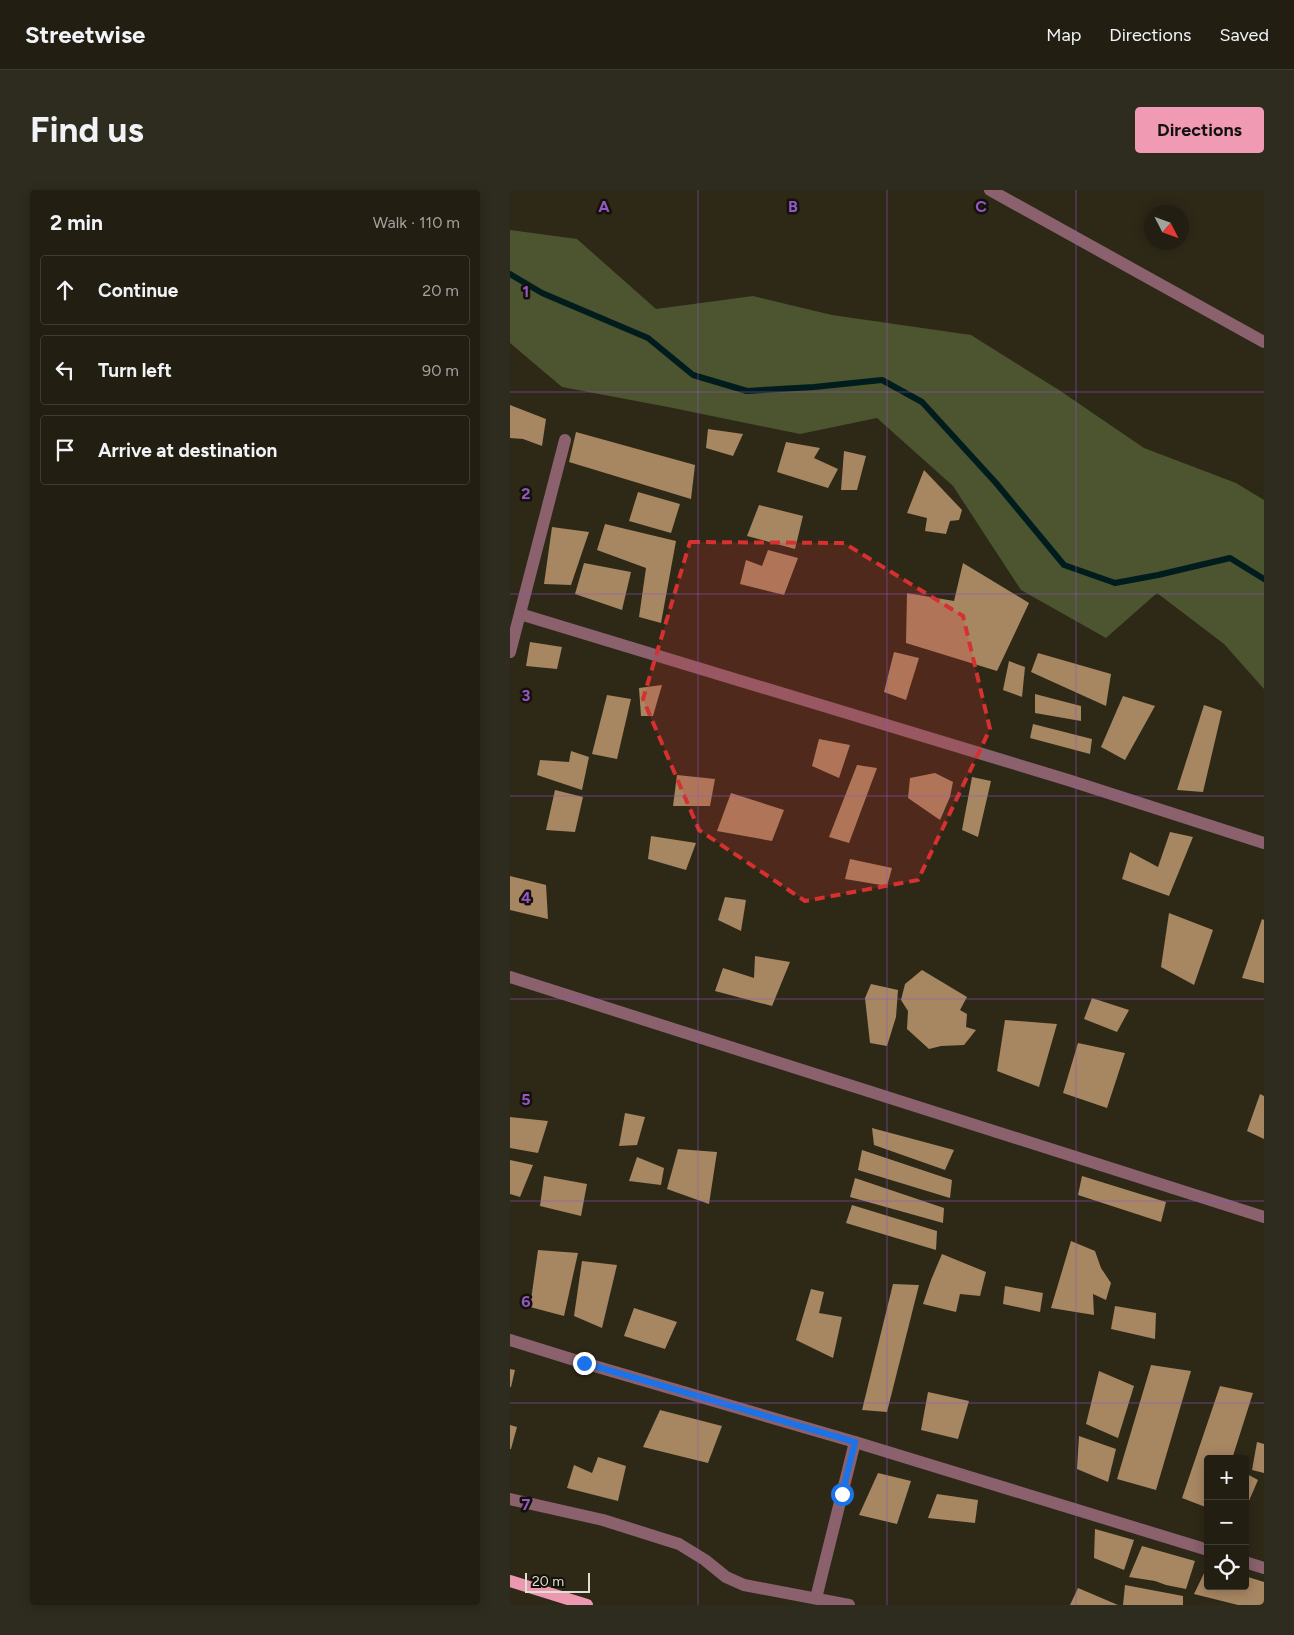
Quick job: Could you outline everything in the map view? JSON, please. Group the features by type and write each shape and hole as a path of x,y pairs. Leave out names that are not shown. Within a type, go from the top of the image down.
{"main road":[{"path":"510,1581 587,1605"}],"street":[{"path":"990,190 1264,342"},
{"path":"510,652 565,440"},
{"path":"520,614 1068,780 1264,843"},
{"path":"510,977 1264,1217"},
{"path":"510,1340 855,1442 1204,1549"},
{"path":"816,1598 855,1442"},
{"path":"510,1499 603,1520 679,1544 726,1576 744,1585 850,1605"},
{"path":"1249,1563 1264,1568"}],"highlighted area":[{"path":"690,542 844,543 963,616 990,729 918,880 805,901 699,830 643,699"}],"green space":[{"path":"510,230 577,239 656,309 753,296 832,315 971,335 1059,390 1144,448 1236,483 1264,500 1264,689 1224,644 1157,593 1106,638 1021,590 953,486 877,418 800,434 562,387 510,343"}],"building":[{"path":"510,405 546,419 542,446 523,439 510,438"},
{"path":"708,429 743,434 733,456 706,448"},
{"path":"576,432 695,465 691,499 569,462"},
{"path":"786,442 820,448 814,458 838,469 828,488 777,472"},
{"path":"844,451 866,456 857,490 841,490"},
{"path":"924,470 962,510 959,520 950,521 946,534 925,531 927,518 907,513"},
{"path":"638,492 680,504 671,533 629,521"},
{"path":"759,505 803,516 795,549 747,536"},
{"path":"605,524 676,541 661,623 639,617 646,568 597,550"},
{"path":"552,527 589,532 571,585 544,584"},
{"path":"768,550 798,558 784,595 740,584 746,560 762,566"},
{"path":"584,563 631,572 622,610 575,594"},
{"path":"963,563 1029,603 997,671 906,643 907,593 954,601"},
{"path":"530,642 562,647 557,669 526,666"},
{"path":"894,652 919,658 906,700 884,692"},
{"path":"1038,653 1111,674 1106,706 1031,672"},
{"path":"1009,661 1025,667 1022,697 1003,690"},
{"path":"662,685 653,716 641,716 639,688"},
{"path":"1035,694 1081,706 1081,721 1035,713"},
{"path":"607,695 631,699 617,759 592,754"},
{"path":"1123,696 1155,706 1125,760 1101,747"},
{"path":"1204,705 1222,711 1203,792 1177,790"},
{"path":"1033,724 1092,739 1090,754 1030,738"},
{"path":"819,739 850,745 839,778 812,766"},
{"path":"571,751 589,757 582,790 537,775 540,760 569,762"},
{"path":"857,765 877,768 849,843 829,837"},
{"path":"935,773 953,782 950,797 940,820 908,798 910,778"},
{"path":"677,775 715,779 710,806 673,806"},
{"path":"972,777 991,781 978,837 962,830"},
{"path":"555,790 583,797 575,832 546,830"},
{"path":"731,793 784,810 772,841 717,831"},
{"path":"1170,832 1193,837 1169,896 1122,879 1130,852 1158,867"},
{"path":"651,836 696,843 686,870 648,859"},
{"path":"850,859 892,868 887,886 845,879"},
{"path":"510,876 546,885 548,919 510,910"},
{"path":"725,897 746,900 741,931 718,920"},
{"path":"1169,913 1213,930 1194,985 1161,967"},
{"path":"1262,919 1264,920 1264,983 1242,978"},
{"path":"755,956 790,962 772,1006 715,991 723,968 754,978"},
{"path":"922,970 967,997 960,1010 967,1014 966,1027 976,1030 964,1045 941,1046 929,1049 907,1029 908,1011 901,1000 905,984"},
{"path":"871,984 898,990 896,1017 887,1046 870,1043 865,998"},
{"path":"1092,998 1129,1010 1117,1032 1084,1019"},
{"path":"1005,1020 1057,1024 1039,1087 997,1071"},
{"path":"1078,1043 1125,1053 1107,1108 1063,1093"},
{"path":"1260,1094 1264,1096 1264,1139 1247,1131"},
{"path":"625,1113 645,1117 637,1145 619,1146"},
{"path":"510,1117 548,1121 538,1153 510,1148"},
{"path":"872,1128 954,1150 945,1170 874,1145"},
{"path":"678,1149 717,1152 709,1204 667,1189"},
{"path":"862,1150 952,1180 950,1198 858,1170"},
{"path":"637,1157 664,1168 661,1185 629,1181"},
{"path":"510,1160 533,1165 520,1197 510,1194"},
{"path":"544,1176 587,1184 581,1216 540,1206"},
{"path":"1082,1176 1166,1202 1161,1222 1078,1195"},
{"path":"855,1178 944,1208 943,1223 850,1197"},
{"path":"852,1205 937,1231 936,1250 846,1223"},
{"path":"1071,1241 1095,1251 1101,1268 1111,1283 1106,1300 1093,1294 1094,1315 1051,1308"},
{"path":"538,1250 578,1253 564,1316 530,1307"},
{"path":"942,1254 986,1272 980,1296 960,1294 956,1312 923,1304"},
{"path":"582,1261 617,1265 602,1328 574,1316"},
{"path":"893,1284 919,1285 887,1412 862,1410"},
{"path":"1005,1286 1043,1293 1040,1312 1003,1304"},
{"path":"811,1289 824,1292 819,1313 842,1317 833,1358 796,1340"},
{"path":"1115,1306 1156,1313 1155,1339 1111,1329"},
{"path":"634,1308 677,1322 665,1349 624,1336"},
{"path":"1151,1365 1191,1371 1156,1490 1117,1479"},
{"path":"510,1369 515,1370 511,1387 510,1387"},
{"path":"1099,1371 1134,1386 1118,1438 1086,1424"},
{"path":"1220,1386 1253,1393 1233,1455 1204,1455 1204,1506 1182,1498"},
{"path":"928,1392 969,1401 958,1439 921,1430"},
{"path":"660,1410 722,1426 708,1463 643,1447"},
{"path":"510,1425 517,1427 511,1449 510,1449"},
{"path":"1079,1436 1116,1449 1108,1482 1077,1469"},
{"path":"1257,1442 1264,1444 1264,1473 1252,1470"},
{"path":"598,1457 626,1466 618,1501 567,1488 574,1465 592,1473"},
{"path":"878,1473 911,1481 897,1524 859,1515"},
{"path":"1249,1475 1258,1480 1249,1501"},
{"path":"937,1494 978,1500 975,1523 928,1518"},
{"path":"1095,1529 1134,1540 1124,1570 1094,1558"},
{"path":"1142,1546 1195,1561 1186,1589 1129,1577"},
{"path":"1204,1573 1204,1590 1249,1590 1249,1577 1264,1582 1264,1605 1238,1605 1194,1594"},
{"path":"1125,1585 1183,1596 1183,1605 1123,1605"},
{"path":"1078,1588 1118,1605 1070,1605"}],"waterway":[{"path":"510,274 542,293 648,338 693,375 747,391 882,380 922,402 996,483 1064,565 1115,583 1230,558 1264,579"}],"route":[{"path":"584,1363 855,1442 842,1494"}]}
